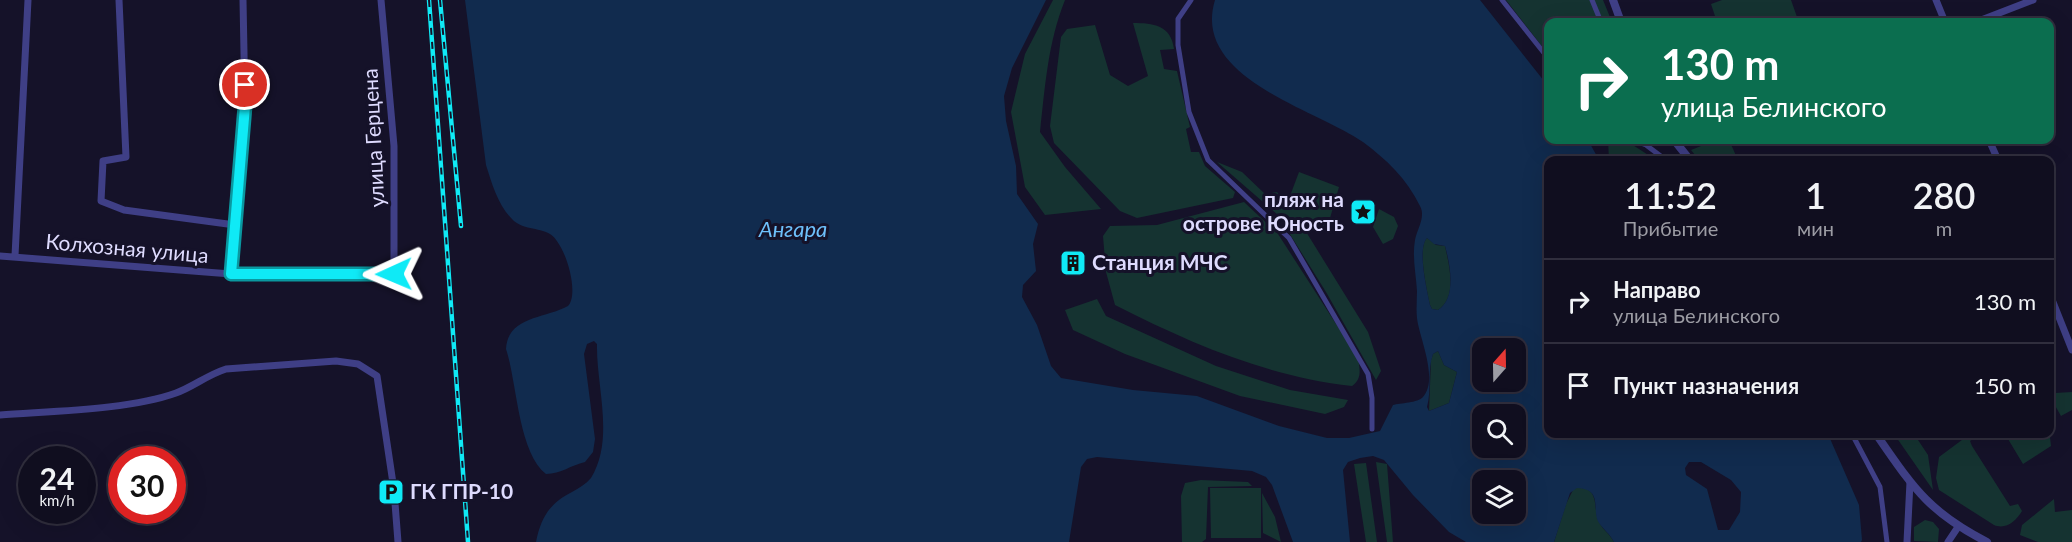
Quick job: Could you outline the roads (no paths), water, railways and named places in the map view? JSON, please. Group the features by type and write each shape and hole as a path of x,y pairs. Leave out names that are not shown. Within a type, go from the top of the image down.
{"street":[{"path":"15,256 28,0"},
{"path":"119,0 126,157 103,161 101,201 124,210 235,225"},
{"path":"231,274 245,106 243,0"},
{"name":"улица Герцена","path":"381,0 394,155 394,274"},
{"path":"1191,0 1178,19 1178,45 1189,112 1208,160 1289,238 1368,374 1372,398 1372,429"},
{"path":"1502,0 1544,53"},
{"path":"1592,0 1599,18"},
{"path":"1613,0 1620,18"},
{"path":"1936,0 1943,18"},
{"path":"1986,18 2033,0"},
{"path":"1648,144 1662,156"},
{"path":"1677,144 1687,156"},
{"name":"Колхозная улица","path":"0,256 231,274 394,274"},
{"path":"2054,305 2072,350"},
{"path":"0,415 142,402 177,393 208,374 226,369 336,360 358,364 377,376 394,490 398,542"},
{"path":"1853,438 1880,487 1887,542"},
{"path":"1879,438 1926,502 1958,527 1987,542"},
{"path":"1907,542 1910,482"},
{"path":"1948,542 1958,527"}],"water":[{"name":"Ангара","path":"465,0 1046,0 1012,68 1004,96 1006,121 1016,166 1017,194 1038,224 1033,244 1036,271 1023,285 1022,297 1037,325 1051,366 1061,378 1133,390 1197,396 1279,426 1327,438 1349,438 1380,431 1393,405 1421,399 1427,389 1429,369 1418,326 1414,259 1414,246 1422,219 1422,210 1402,178 1380,155 1363,142 1262,88 1239,71 1221,50 1212,27 1215,0 1480,0 1544,81 1544,144 1590,144 1597,156 1544,156 1544,438 1830,438 1859,505 1862,540 1861,542 1614,542 1599,523 1594,496 1585,489 1577,488 1570,493 1554,542 1466,542 1449,532 1413,495 1384,460 1373,456 1348,462 1343,470 1350,542 1293,542 1272,485 1266,477 1252,471 1097,457 1087,459 1081,467 1069,542 536,542 544,518 552,506 589,480 598,463 602,447 603,412 597,344 594,341 587,344 584,354 595,439 593,452 585,462 556,473 546,474 529,450 506,349 508,338 520,324 568,306 571,300 572,280 565,257 556,239 545,232 516,223 503,207 486,165","holes":["1427,238 1434,244 1445,246 1451,280 1448,297 1438,310 1432,309 1430,305 1424,270 1424,243","1438,351 1444,365 1457,372 1449,403 1429,411 1427,407 1431,360 1433,354","1689,462 1701,462 1731,480 1741,492 1740,512 1729,530 1718,530 1707,489 1686,475 1685,468"]}],"railway":[{"path":"429,0 468,542"},
{"path":"440,0 461,226"}],"place":[{"name":"пляж на острове Юность","path":"1363,212"},
{"name":"Станция МЧС","path":"1073,263"},
{"name":"ГК ГПР-10","path":"391,492"}]}
